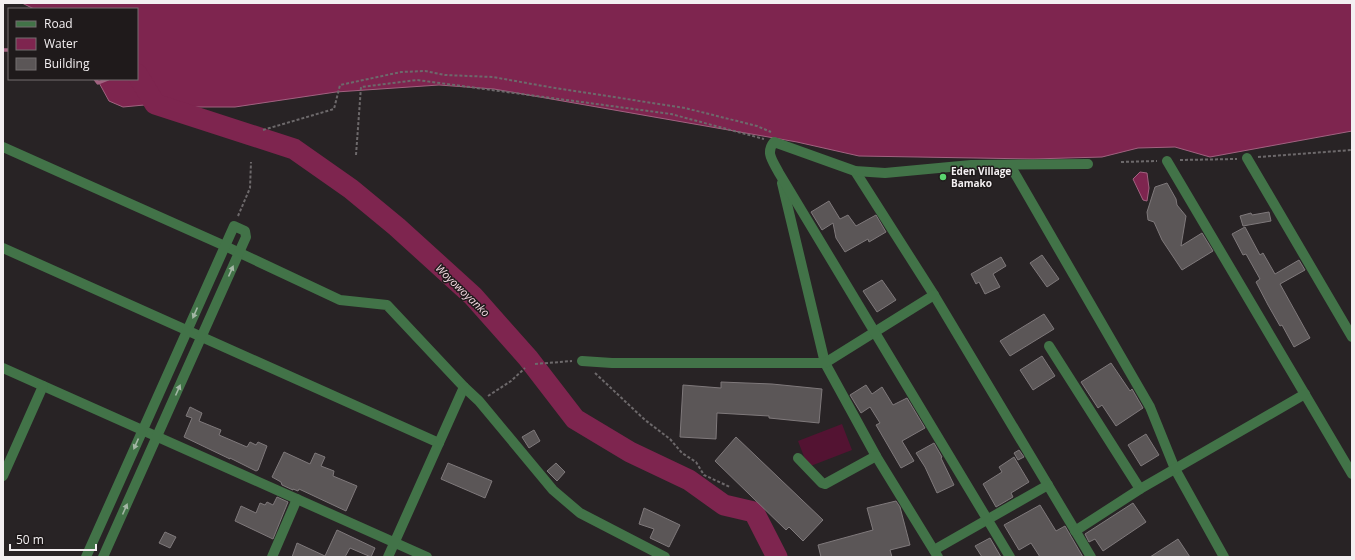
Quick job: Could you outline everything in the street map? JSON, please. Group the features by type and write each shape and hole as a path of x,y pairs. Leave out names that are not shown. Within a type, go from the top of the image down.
{"street":[{"path":"1010,557 779,173 769,153 769,149 774,142 855,171 884,173 971,165 1088,164"},
{"path":"3,147 225,246 239,254 340,300 387,305 464,388 479,401 553,490 580,513 665,557"},
{"path":"1247,158 1352,337"},
{"path":"1167,161 1352,474"},
{"path":"1010,165 1150,407 1175,469 1224,557"},
{"path":"855,171 934,295 1091,557"},
{"path":"779,173 825,363 876,456 936,554 987,520 1048,485"},
{"path":"86,557 234,226 246,231 247,234 239,254 103,557"},
{"path":"3,248 439,443"},
{"path":"582,361 612,363 825,363 934,295"},
{"path":"1049,346 1140,489"},
{"path":"3,368 427,557"},
{"path":"3,476 43,386"},
{"path":"388,557 464,388"},
{"path":"1075,531 1140,489 1305,394"},
{"path":"798,458 822,483 825,484 876,456"},
{"path":"272,557 297,499"}],"path":[{"path":"263,130 334,109 340,85 400,72 425,71 445,75 493,76 549,87 685,108 757,126 777,135 774,142 671,114 417,80 361,87 356,155"},
{"path":"234,226 250,188 251,162"},
{"path":"535,364 582,361 645,420 670,439 682,453 696,462 704,475 730,487"},
{"path":"479,401 511,381 525,368"}],"shaded area":[{"path":"842,424 852,450 808,467 798,441"}],"water":[{"path":"22,3 1352,3 1352,131 1210,157 1175,147 1138,148 1102,157 1033,159 859,156 797,142 494,89 439,85 336,92 235,107 185,107 155,104 123,107 109,101 98,80 138,80 138,8 32,8"},
{"path":"1140,172 1147,173 1149,188 1147,201 1143,200 1133,179"}],"building":[{"path":"1167,183 1176,199 1177,205 1186,216 1181,246 1202,233 1213,251 1182,270 1162,240 1154,222 1148,220 1147,212 1155,187"},
{"path":"829,201 840,219 848,215 856,226 876,215 886,232 869,242 868,239 845,252 836,238 833,223 822,230 811,212"},
{"path":"1269,212 1271,221 1243,226 1240,216 1251,213 1252,215"},
{"path":"1245,227 1260,255 1263,253 1275,274 1299,260 1305,270 1280,284 1310,338 1294,347 1282,325 1280,326 1256,282 1260,279 1246,254 1243,255 1232,234"},
{"path":"1042,255 1059,279 1047,287 1030,263"},
{"path":"1001,257 1006,266 993,274 1000,287 985,294 979,282 976,284 971,274"},
{"path":"882,280 896,300 877,312 863,291"},
{"path":"1044,314 1054,329 1010,356 1000,341"},
{"path":"1042,356 1055,376 1033,390 1020,370"},
{"path":"1111,363 1130,391 1132,389 1143,408 1116,426 1102,405 1098,408 1081,382"},
{"path":"721,382 772,384 822,389 819,423 769,418 769,416 717,413 716,439 680,437 683,385 721,388"},
{"path":"866,385 872,394 882,387 893,405 907,398 925,428 902,441 914,461 901,468 876,425 880,423 870,407 861,413 850,395"},
{"path":"190,407 202,413 199,421 221,430 219,435 247,447 250,442 256,445 258,442 267,446 258,470 256,471 184,437 192,418 186,416"},
{"path":"534,430 540,441 529,448 522,437"},
{"path":"1146,434 1159,455 1141,466 1128,445"},
{"path":"736,437 823,520 803,541 789,527 786,530 715,461"},
{"path":"934,443 942,457 941,458 954,485 937,493 925,467 916,453"},
{"path":"1019,450 1024,457 1018,460 1014,453"},
{"path":"284,452 310,464 315,453 325,457 321,466 334,471 333,476 357,486 346,511 299,489 298,491 293,490 282,485 281,482 272,477"},
{"path":"1014,457 1029,482 1011,493 1013,497 996,507 983,484 1002,472 999,467"},
{"path":"448,463 492,481 485,498 441,479"},
{"path":"556,463 565,472 557,481 547,471"},
{"path":"277,497 288,502 273,539 235,521 241,506 256,513 260,503 265,505 267,502 273,505"},
{"path":"896,501 900,507 910,545 890,550 892,557 821,557 818,545 873,530 867,508"},
{"path":"1133,503 1146,522 1103,551 1095,539 1089,542 1085,534"},
{"path":"1040,505 1056,531 1065,526 1083,557 1040,557 1031,543 1019,550 1004,525"},
{"path":"644,508 680,525 669,547 650,538 654,529 639,524"},
{"path":"337,530 375,548 371,557 350,548 345,557 292,557 297,543 325,556"},
{"path":"165,532 176,537 170,548 159,543"},
{"path":"990,538 1001,557 982,557 975,546"},
{"path":"1178,539 1190,557 1150,557"}],"waterway":[{"path":"3,50 8,50"},
{"name":"Woyowoyanko","path":"138,76 155,104 294,149 351,189 397,227 473,296 528,358 575,419 630,452 689,480 724,505 754,512 777,557"},
{"path":"96,80 98,83 106,80"}],"place":[{"name":"Eden Village Bamako","path":"943,177"}]}
